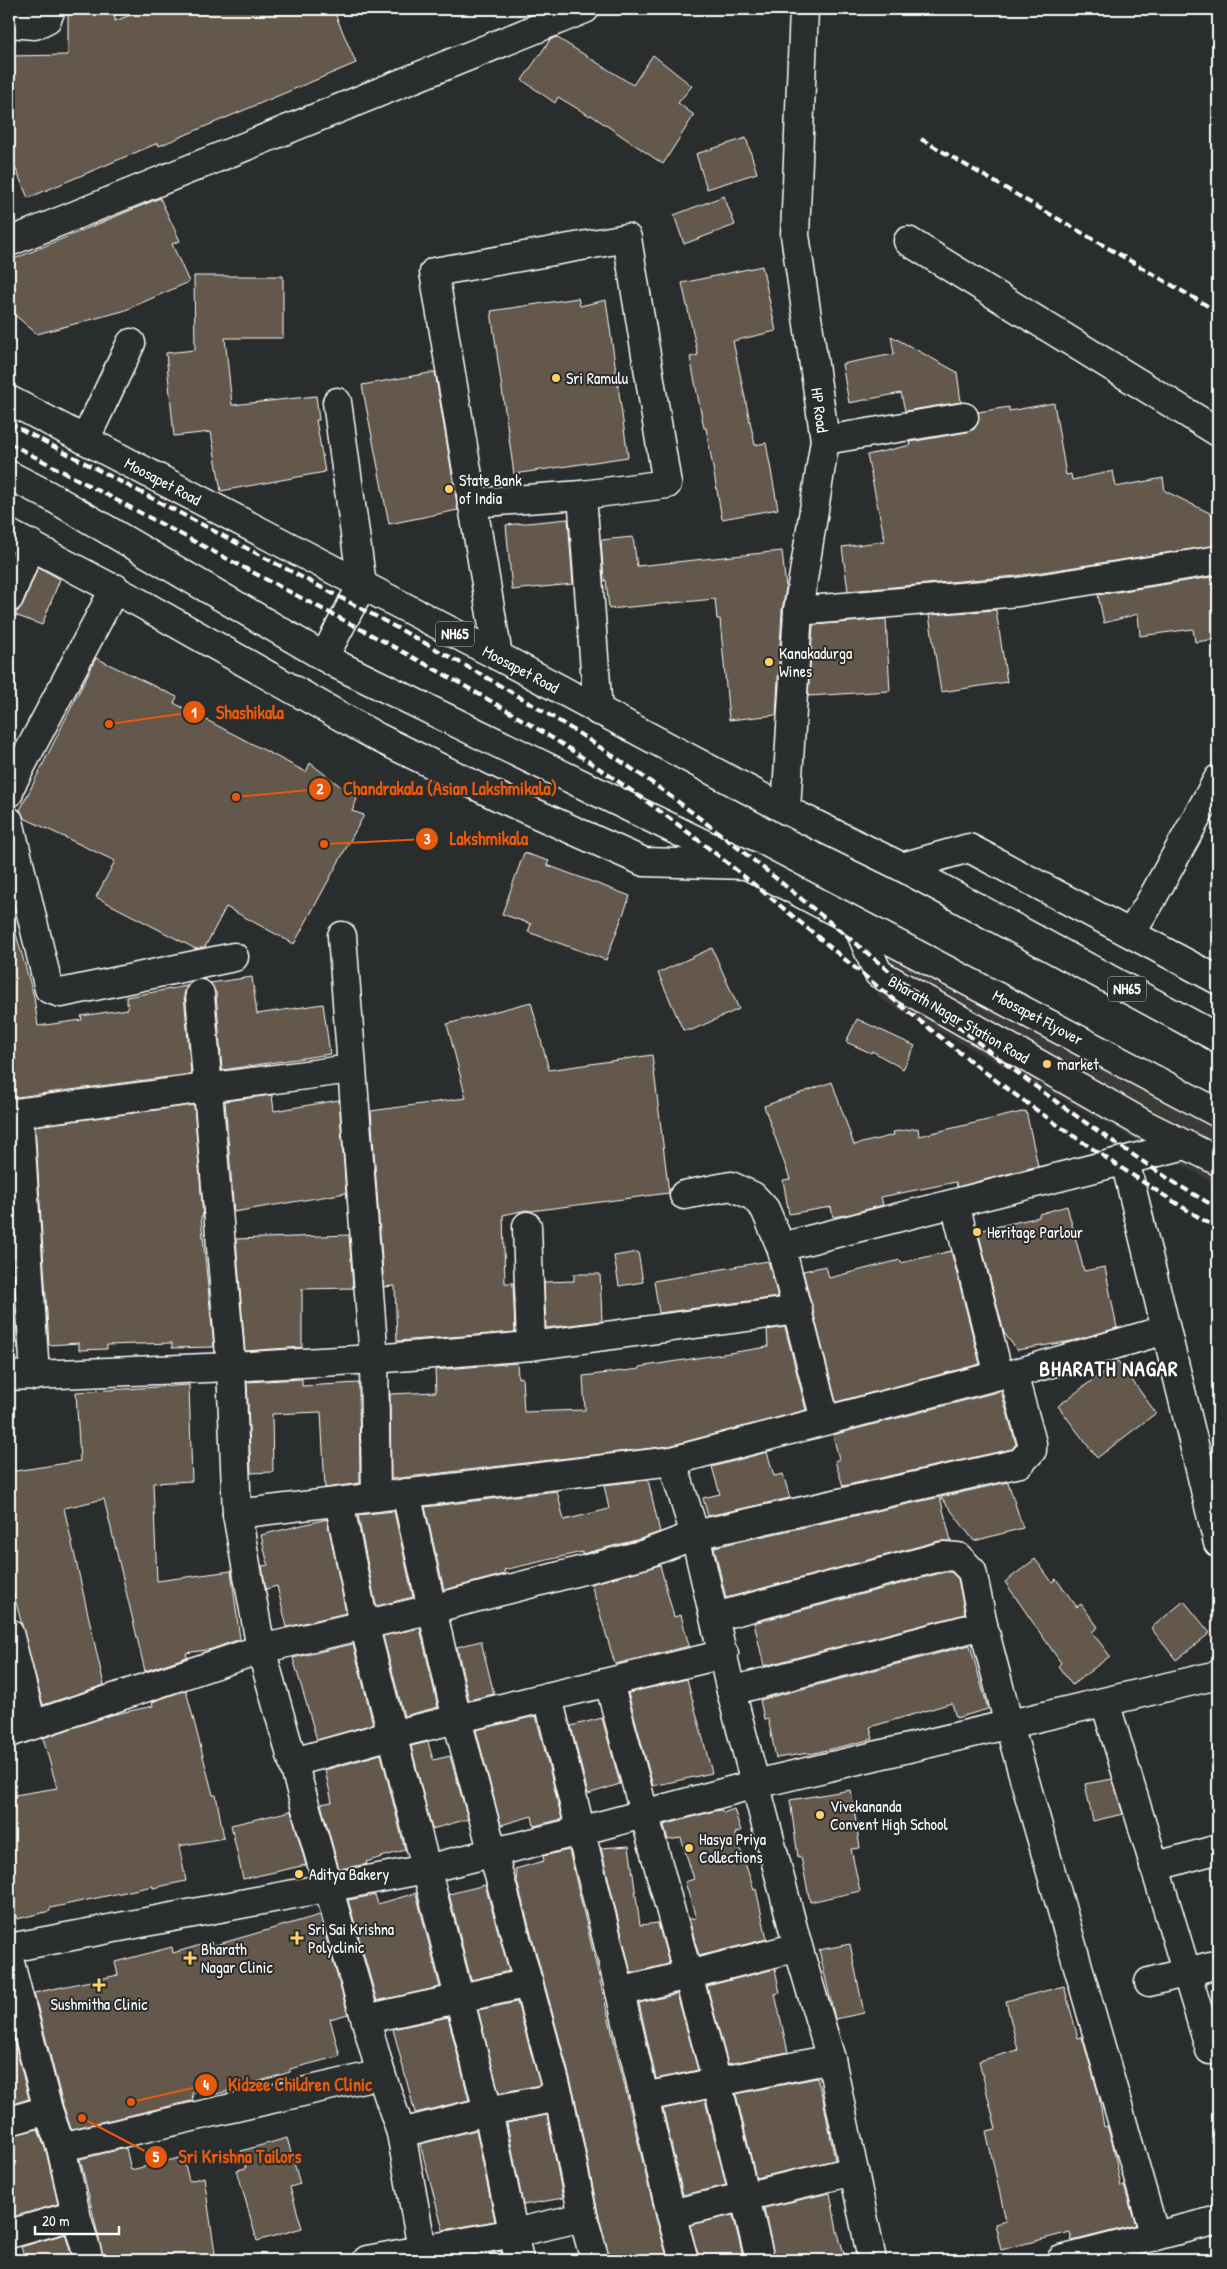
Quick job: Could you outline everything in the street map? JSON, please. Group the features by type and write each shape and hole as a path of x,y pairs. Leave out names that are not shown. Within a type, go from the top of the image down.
{"main road":[{"path":"9,23 35,25 47,19 51,9"},
{"path":"9,242 585,9"},
{"name":"HP Road","path":"786,810 798,611 825,440 795,235 804,9"},
{"path":"472,503 582,495 667,484 627,238 434,272 472,503 498,656"},
{"path":"908,241 1218,432"},
{"path":"85,440 132,343"},
{"name":"Moosapet Road","path":"9,400 498,656 786,810 902,867"},
{"path":"324,657 362,585 337,402"},
{"path":"825,440 964,417"},
{"path":"9,475 48,495 324,657 747,865 857,924"},
{"path":"582,495 598,711"},
{"path":"9,598 20,539 115,588 377,737 501,798 644,862 747,865"},
{"path":"798,611 1018,592 1218,560"},
{"path":"9,792 115,588"},
{"path":"1131,932 1149,904 1218,779"},
{"path":"9,821 49,990 61,993 234,957"},
{"path":"902,867 970,848 1218,980"},
{"name":"NH65","path":"902,867 1218,1038"},
{"name":"Moosapet Flyover","path":"857,924 1218,1113"},
{"name":"Bharath Nagar Station Road","path":"857,924 878,973 1144,1124 1218,1161"},
{"path":"342,936 374,1359 376,1497"},
{"path":"200,994 231,1367 237,1514 261,1649 381,2074 402,2133 423,2255"},
{"path":"351,1069 14,1114 22,1376 374,1359 531,1346 798,1310"},
{"path":"781,1247 1186,1145"},
{"path":"1126,1161 1165,1330 1214,1510 1218,1543"},
{"path":"684,1195 732,1186 753,1196 764,1209 781,1247 825,1420"},
{"path":"9,1633 20,1729 261,1649 432,1609 645,1554 695,1534 1020,1463 1032,1450 1032,1443 1006,1374 955,1204"},
{"path":"527,1226 531,1346"},
{"path":"237,1514 672,1461 1006,1374 1165,1330"},
{"path":"672,1461 695,1534 731,1691 798,1947 831,2059 872,2260"},
{"path":"406,1493 457,1720 559,2097 583,2217 594,2260"},
{"path":"339,1502 364,1624 488,2111 520,2260"},
{"path":"715,1617 943,1556 958,1557 972,1571 983,1625 1009,1725 1155,2236"},
{"path":"731,1691 983,1625"},
{"path":"294,1762 391,1735 724,1654"},
{"path":"9,1948 426,1870 756,1784 1218,1675"},
{"path":"609,1683 717,2082 760,2260"},
{"path":"548,1697 620,1992 671,2214 684,2260"},
{"path":"1105,1702 1210,2050"},
{"path":"1154,1867 1218,1849"},
{"path":"620,1992 798,1947"},
{"path":"9,1959 48,2110 62,2147 76,2214 89,2260"},
{"path":"1149,1982 1218,1964"},
{"path":"366,2019 529,1983"},
{"path":"644,2097 831,2059"},
{"path":"62,2147 381,2074"},
{"path":"402,2133 488,2111 559,2097"},
{"path":"9,2121 48,2110"},
{"path":"671,2214 854,2171"},
{"path":"9,2234 76,2214"},
{"path":"367,2260 423,2255 583,2217"},
{"path":"1060,2260 1218,2220"}],"shaded area":[{"name":"market","path":"889,952 1218,1131 1218,1185 877,997"}],"building":[{"path":"68,9 115,9 115,21 145,9 333,9 356,63 159,146 158,143 28,198 9,153 9,56 68,55"},
{"path":"556,37 633,85 653,55 692,86 678,103 694,115 663,164 591,115 558,97 555,103 522,80 550,40"},
{"path":"746,138 757,173 707,189 696,154"},
{"path":"724,196 735,225 684,244 674,215"},
{"path":"160,198 180,241 172,244 189,282 123,311 37,334 9,310 9,261"},
{"path":"762,266 776,331 733,341 755,445 766,443 778,509 722,519 706,428 704,428 690,357 698,355 682,283"},
{"path":"194,276 283,276 283,338 225,338 232,405 316,396 319,420 316,420 325,472 221,491 211,432 174,436 166,353 195,350"},
{"path":"578,298 580,306 606,300 628,457 514,474 491,311"},
{"path":"891,336 957,372 961,402 905,411 901,393 849,403 842,364 894,354"},
{"path":"435,372 458,510 389,524 362,385"},
{"path":"1054,403 1066,475 1071,474 1072,480 1113,471 1116,487 1163,478 1165,491 1218,517 1218,545 1016,576 848,591 842,547 885,541 867,455 911,445 910,442 967,432 974,429 978,423 978,412 1009,407 1009,411"},
{"path":"568,519 573,584 512,590 506,525"},
{"path":"633,537 637,566 782,551 786,588 782,610 776,715 729,720 720,619 717,619 715,599 609,609 606,580 604,581 601,540"},
{"path":"38,567 60,579 42,625 15,615 23,604"},
{"path":"1218,576 1218,639 1195,642 1193,629 1140,636 1138,614 1104,623 1098,595"},
{"path":"996,610 1007,682 941,692 929,615"},
{"path":"886,619 890,691 808,696 813,625"},
{"path":"96,658 177,697 174,703 306,772 310,763 357,799 352,811 364,815 294,944 226,907 205,947 196,949 96,897 115,861 24,818 20,810"},
{"path":"524,853 549,861 547,865 630,896 606,960 528,932 531,924 502,914"},
{"path":"15,930 34,997 38,1026 82,1020 81,1016 128,1009 126,997 187,986 184,995 191,1074 9,1098 9,931"},
{"path":"712,948 739,1009 692,1030 683,1030 658,973"},
{"path":"252,977 257,1014 323,1004 330,1054 222,1070 216,993 210,983"},
{"path":"531,1002 549,1070 652,1055 669,1193 531,1211 526,1210 503,1215 505,1283 513,1283 515,1332 397,1341 395,1286 384,1287 371,1111 466,1098 447,1024"},
{"path":"857,1019 915,1046 903,1069 872,1051 871,1053 846,1042"},
{"path":"832,1082 854,1145 894,1135 893,1132 918,1128 919,1136 1026,1111 1038,1166 957,1187 956,1182 881,1197 883,1205 850,1214 833,1217 831,1207 789,1214 783,1180 790,1179 764,1106"},
{"path":"272,1095 274,1111 339,1100 346,1193 234,1212 225,1101"},
{"path":"194,1105 203,1217 201,1217 214,1347 172,1348 172,1343 107,1345 107,1349 79,1350 79,1343 49,1345 35,1126"},
{"path":"1067,1206 1084,1271 1105,1267 1117,1328 1072,1341 1017,1350 1004,1333 978,1231 1039,1217 1039,1214"},
{"path":"349,1235 353,1288 302,1289 302,1347 245,1351 236,1239"},
{"path":"9,1241 11,1241 18,1348 9,1348"},
{"path":"951,1251 980,1364 836,1402 803,1271 826,1266 829,1278 900,1260 901,1263"},
{"path":"638,1252 643,1282 619,1286 614,1256"},
{"path":"768,1261 778,1297 659,1313 654,1281"},
{"path":"574,1274 600,1274 602,1321 546,1328 544,1282 574,1281"},
{"path":"785,1327 806,1410 669,1446 391,1479 390,1394 436,1392 435,1370 517,1363 518,1378 522,1377 524,1412 585,1410 583,1376 640,1369 639,1367 768,1347 767,1330"},
{"path":"1118,1361 1156,1413 1097,1458 1058,1406"},
{"path":"302,1379 302,1386 359,1383 360,1483 325,1488 321,1412 272,1414 273,1472 251,1473 247,1382"},
{"path":"189,1385 192,1481 153,1483 157,1581 231,1571 240,1639 212,1649 186,1653 187,1657 145,1671 104,1499 64,1508 104,1685 43,1705 13,1591 9,1592 9,1472 80,1461 76,1392"},
{"path":"1001,1391 1016,1444 1012,1449 843,1486 835,1461 839,1459 833,1435"},
{"path":"767,1452 774,1476 783,1474 790,1498 708,1516 703,1498 720,1494 712,1467"},
{"path":"648,1480 660,1532 582,1554 582,1552 504,1570 505,1574 444,1590 425,1507 557,1491 564,1520 609,1509 604,1485"},
{"path":"1008,1482 1023,1528 974,1541 941,1497"},
{"path":"940,1497 951,1541 939,1541 726,1598 714,1547"},
{"path":"394,1511 413,1597 376,1606 358,1515"},
{"path":"327,1519 346,1613 287,1627 277,1586 266,1589 262,1566 268,1565 261,1535"},
{"path":"1035,1559 1052,1582 1056,1579 1077,1607 1081,1604 1098,1627 1092,1632 1110,1656 1072,1685 1058,1666 1061,1663 1005,1582"},
{"path":"660,1565 674,1617 681,1615 689,1646 615,1664 591,1584"},
{"path":"945,1572 951,1572 958,1579 965,1614 764,1666 754,1623"},
{"path":"1184,1601 1210,1633 1176,1660 1151,1628"},
{"path":"420,1628 438,1707 404,1716 383,1636"},
{"path":"481,1641 494,1694 469,1700 457,1647"},
{"path":"353,1644 373,1724 317,1740 293,1658"},
{"path":"970,1645 988,1709 956,1718 952,1703 870,1727 873,1739 810,1754 776,1758 768,1718 764,1719 760,1700"},
{"path":"687,1679 712,1773 653,1786 628,1693"},
{"path":"186,1690 213,1795 216,1795 224,1838 179,1846 186,1881 153,1888 153,1886 50,1908 50,1911 17,1919 9,1885 9,1796 57,1788 43,1738 111,1715 153,1706 152,1702"},
{"path":"536,1716 562,1819 534,1826 532,1816 501,1825 476,1730"},
{"path":"602,1718 620,1784 588,1794 571,1726"},
{"path":"428,1742 433,1760 450,1756 468,1819 432,1829 411,1746"},
{"path":"381,1754 405,1850 366,1862 367,1864 339,1869 321,1804 332,1802 325,1770"},
{"path":"1112,1779 1123,1814 1093,1821 1085,1784"},
{"path":"851,1790 860,1848 851,1849 860,1891 810,1902 801,1857 798,1857 790,1800"},
{"path":"734,1809 741,1831 735,1833 754,1890 756,1889 767,1939 699,1956 689,1919 696,1918 685,1882 694,1879 681,1838 668,1840 664,1825 714,1811 722,1810 723,1813"},
{"path":"291,1811 306,1865 243,1879 231,1825"},
{"path":"629,1846 640,1925 658,1923 669,1964 631,1973 601,1848"},
{"path":"569,1850 656,2218 668,2260 610,2260 598,2213 574,2093 516,1878 515,1869 544,1861 543,1856"},
{"path":"485,1885 509,1971 471,1980 449,1894"},
{"path":"416,1893 440,1987 377,2001 348,1900 375,1895 378,1904"},
{"path":"320,1915 348,2014 330,2019 340,2056 290,2069 290,2072 225,2092 216,2094 214,2088 192,2093 193,2101 71,2129 34,1993 118,1975 115,1962 172,1947 173,1953 211,1942 212,1946"},
{"path":"850,1944 864,2013 835,2019 819,1950"},
{"path":"775,1969 780,1993 775,1994 788,2052 728,2064 707,1986"},
{"path":"1064,1986 1078,2038 1082,2037 1099,2096 1104,2127 1107,2126 1113,2145 1121,2187 1124,2186 1136,2225 1072,2241 1070,2232 1001,2250 995,2224 1006,2221 986,2131 996,2129 979,2061 1018,2050 1006,2001"},
{"path":"677,1994 698,2070 656,2079 639,2003"},
{"path":"517,2002 540,2085 499,2093 478,2010"},
{"path":"448,2017 469,2100 415,2113 393,2029"},
{"path":"9,2021 29,2099 9,2105"},
{"path":"817,2078 835,2160 756,2178 736,2094"},
{"path":"705,2100 726,2185 683,2195 663,2109"},
{"path":"547,2115 563,2198 523,2205 507,2123"},
{"path":"38,2129 46,2151 58,2204 9,2218 9,2136"},
{"path":"476,2130 495,2221 443,2230 420,2144"},
{"path":"287,2138 300,2184 290,2187 302,2228 257,2241 237,2170 246,2168 241,2151"},
{"path":"126,2148 131,2170 183,2157 189,2181 204,2177 216,2260 104,2260 80,2159"},
{"path":"830,2193 837,2230 846,2260 775,2260 764,2208"},
{"path":"733,2215 743,2257 732,2260 699,2260 690,2225"},
{"path":"65,2234 73,2260 25,2260 21,2247"},
{"path":"501,2251 503,2260 452,2260"}],"railway":[{"path":"921,139 1218,312"},
{"path":"9,423 450,657 586,738 630,767 728,840 946,1017 1057,1102 1165,1176 1218,1208"},
{"path":"9,443 429,666 506,710 582,757 704,844 908,1011 1014,1094 1114,1163 1218,1229"}],"place":[{"name":"Sri Ramulu","path":"556,378"},
{"name":"State Bank of India","path":"449,489"},
{"name":"Kanakadurga Wines","path":"769,662"},
{"name":"Shashikala","path":"109,724"},
{"name":"Chandrakala (Asian Lakshmikala)","path":"236,797"},
{"name":"Lakshmikala","path":"324,844"},
{"name":"market","path":"1047,1064"},
{"name":"Heritage Parlour","path":"977,1232"},
{"name":"Vivekananda Convent High School","path":"820,1815"},
{"name":"Hasya Priya Collections","path":"689,1848"},
{"name":"Aditya Bakery","path":"299,1874"},
{"name":"Sri Sai Krishna Polyclinic","path":"297,1938"},
{"name":"Bharath Nagar Clinic","path":"190,1958"},
{"name":"Sushmitha Clinic","path":"99,1985"},
{"name":"Kidzee Children Clinic","path":"131,2102"},
{"name":"Sri Krishna Tailors","path":"82,2118"}],"district":[{"name":"BHARATH NAGAR","path":"1109,1369"}]}
